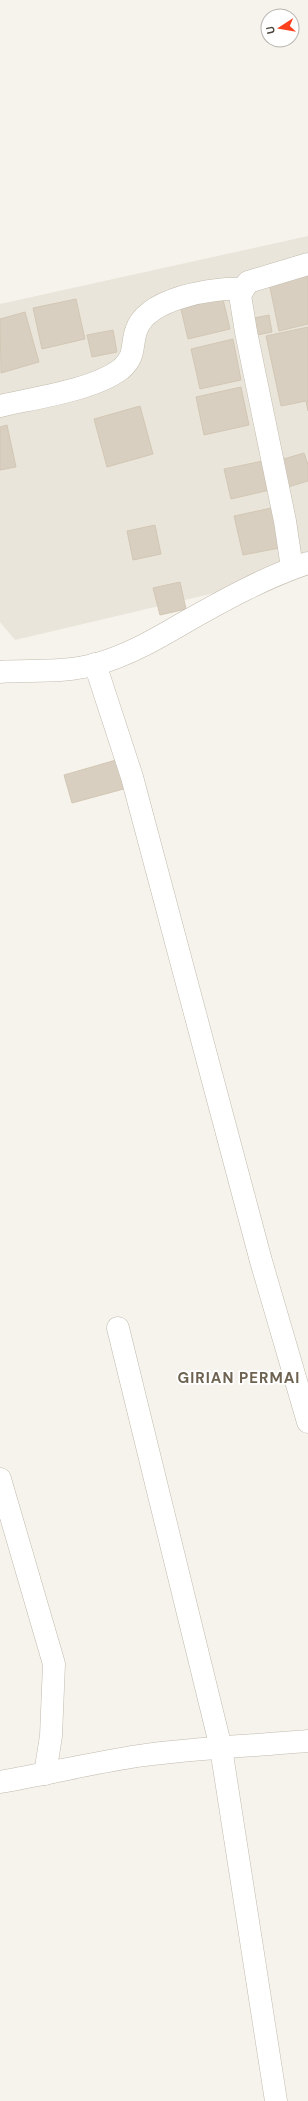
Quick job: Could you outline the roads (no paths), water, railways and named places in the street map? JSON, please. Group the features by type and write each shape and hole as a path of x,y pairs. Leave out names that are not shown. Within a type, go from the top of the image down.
{"street":[{"path":"0,672 54,671 95,664 123,655 242,591 300,566 285,521 246,332 240,295 248,282 308,264"},
{"path":"0,406 98,383 122,368 134,351 136,330 152,309 179,298 229,288 243,289"},
{"path":"95,664 132,777 261,1262 308,1422"},
{"path":"118,1328 221,1748 276,2101"},
{"path":"0,1479 54,1664 51,1736 45,1774"},
{"path":"0,1782 138,1756 198,1749 308,1741"}],"district":[{"name":"GIRIAN PERMAI","path":"239,1378"}]}
